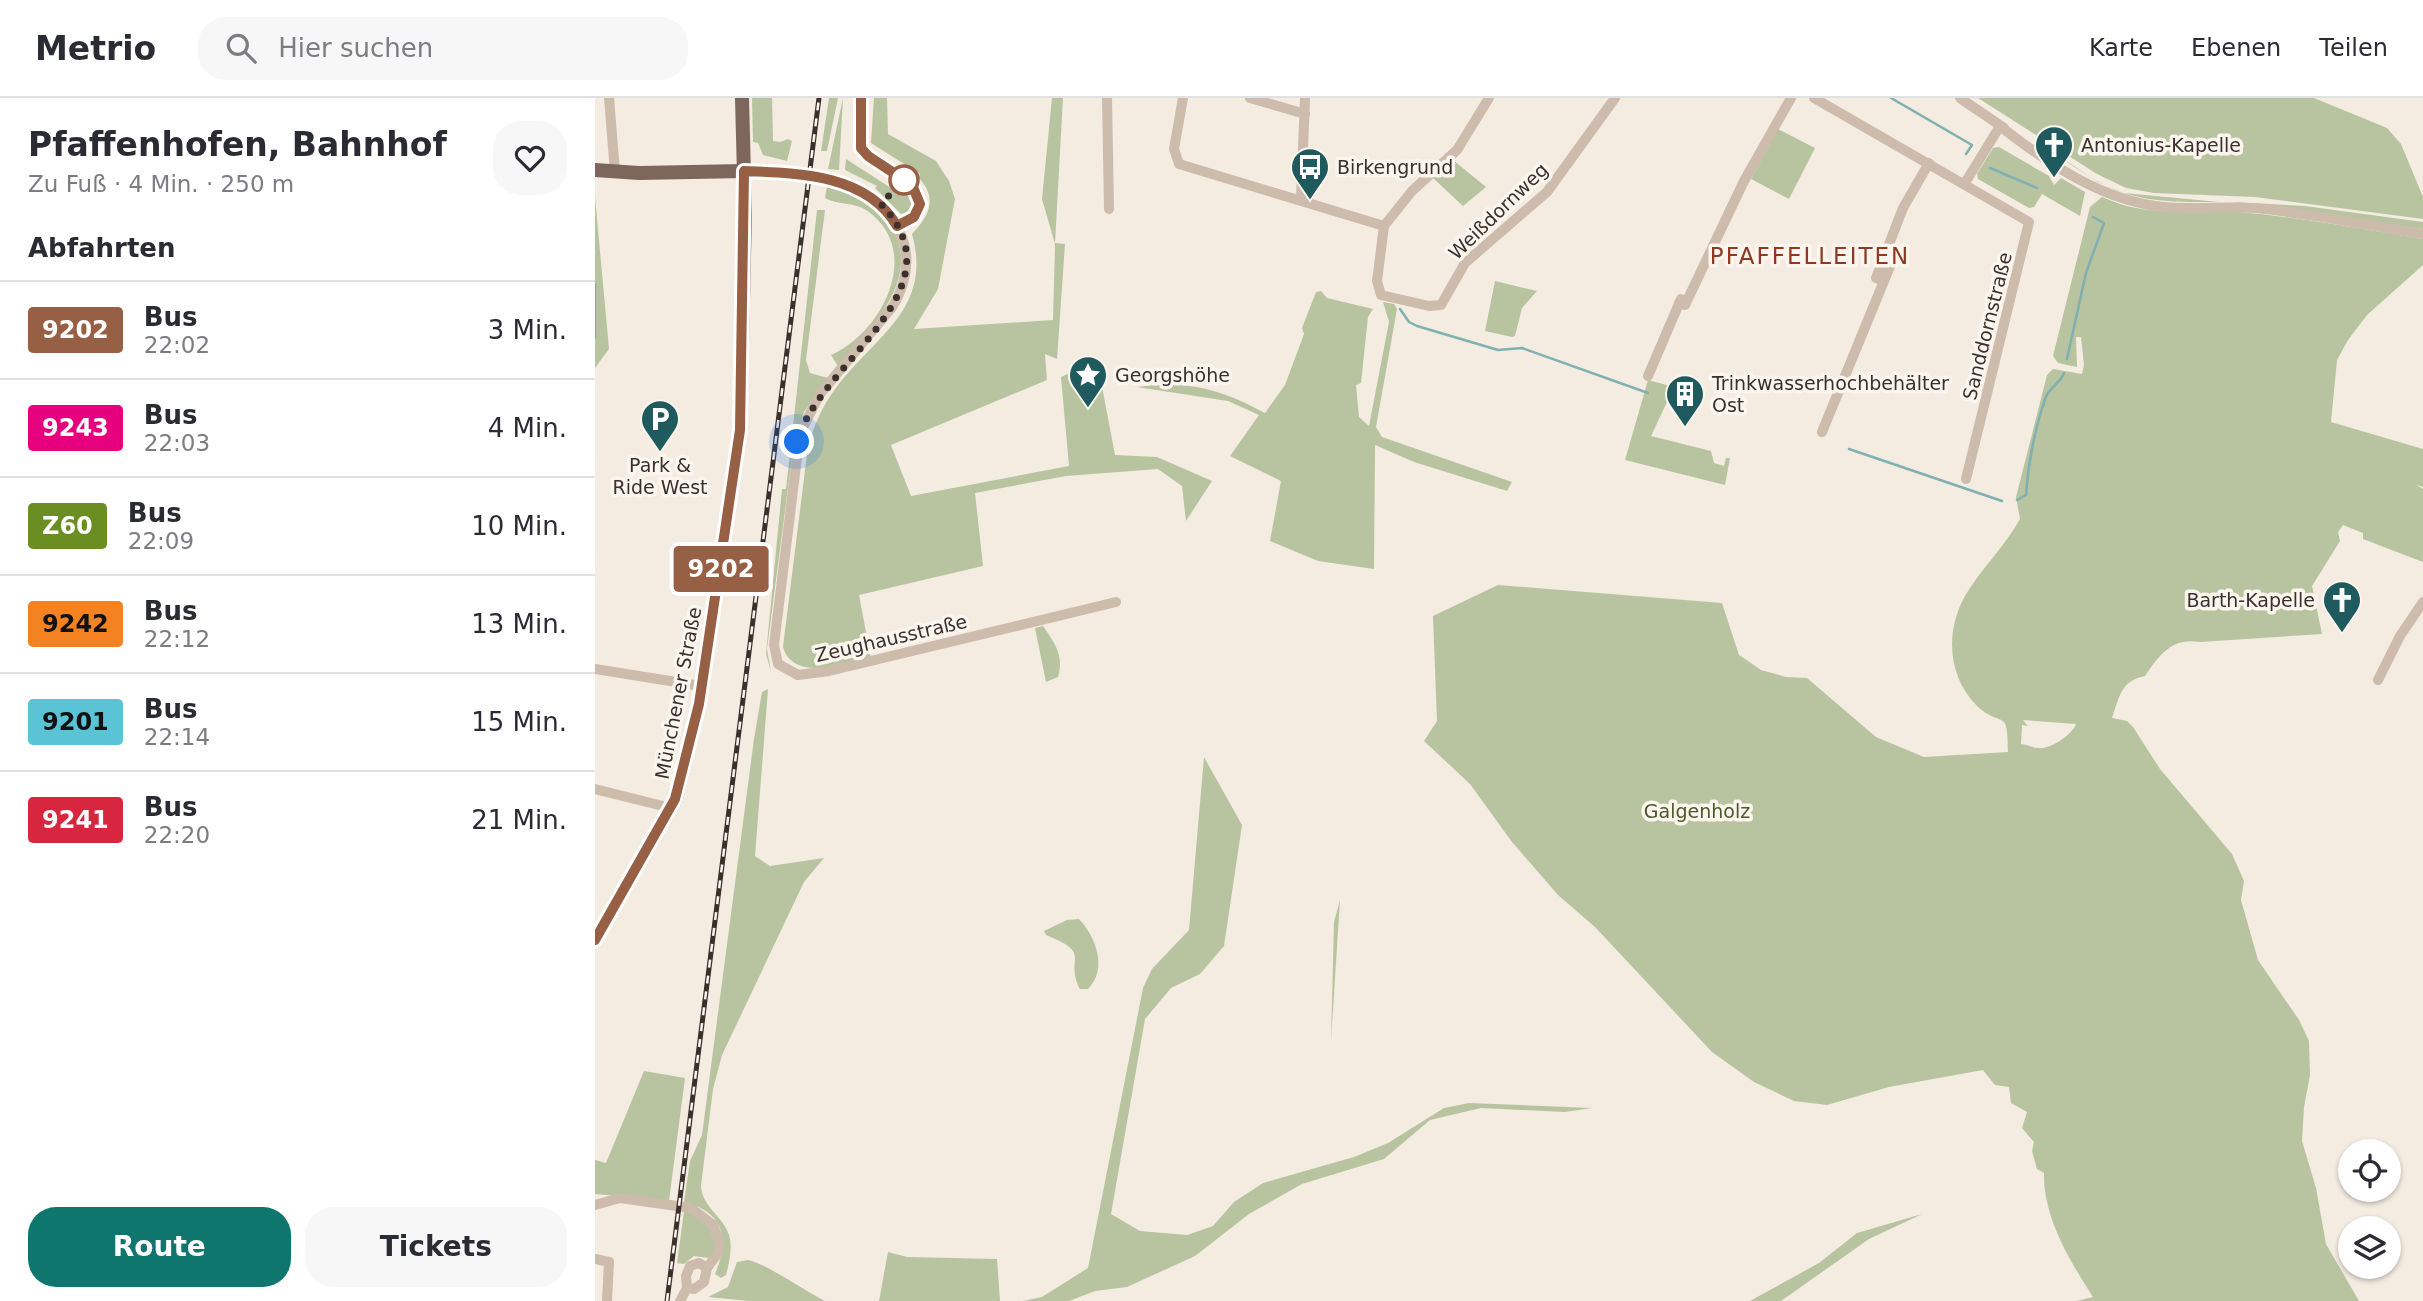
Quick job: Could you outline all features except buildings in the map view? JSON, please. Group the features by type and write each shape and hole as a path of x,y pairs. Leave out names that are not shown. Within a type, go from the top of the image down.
{"main road":[{"name":"Münchener Straße","path":"595,940 671,808 683,776 701,686 740,430 744,171 742,98"},
{"path":"595,170 744,171"}],"street":[{"path":"609,98 615,172"},
{"path":"1107,98 1109,209"},
{"path":"1183,98 1174,149 1179,164 1384,226 1412,191 1457,150 1489,98"},
{"path":"1250,98 1291,113 1305,114"},
{"path":"1301,199 1305,98"},
{"name":"Weißdornweg","path":"1384,226 1377,281 1379,291 1385,297 1429,306 1441,305 1465,264 1547,192 1615,98"},
{"path":"1648,376 1685,289 1691,292 1744,181 1791,98"},
{"path":"1814,98 1965,183 2000,125"},
{"path":"1959,98 2090,184 2120,198 2146,205 2266,209 2423,234"},
{"path":"1822,432 1893,259 1886,256 1903,208 1929,163"},
{"path":"744,171 789,174"},
{"name":"Zeughausstraße","path":"823,179 864,192 886,210 900,234 906,271 901,291 893,306 820,394 800,433 774,645 778,664 792,673 810,674 1115,602"},
{"name":"Sanddornstraße","path":"1965,183 2029,222 1966,480"},
{"path":"2378,680 2400,636 2423,602"},
{"path":"595,669 701,686"},
{"path":"595,789 671,808"},
{"path":"595,1205 620,1198 688,1207 700,1212 713,1225 719,1241 717,1256 706,1268 704,1282 694,1289 687,1288"},
{"path":"595,1259 609,1262 607,1301"},
{"path":"680,1301 687,1288 686,1276 690,1266 699,1263 706,1268"}],"green space":[{"path":"752,98 772,98 773,141 792,141 787,161 763,155 758,143 753,142"},
{"path":"829,98 838,98 827,151 821,151"},
{"path":"843,98 839,170 828,169"},
{"path":"874,98 887,98 888,134 936,161 949,181 955,199 938,289 914,329 1053,320 1055,244 1042,199 1052,98 1063,98 1055,243 1065,244 1057,359 1045,354 1047,380 891,445 911,496 1069,466 1061,377 1083,367 1099,371 1115,455 1157,457 1212,481 1186,521 1182,486 1158,469 1066,476 975,493 983,566 859,595 871,659 834,667 808,667 789,658 783,647 808,446 819,416 831,395 897,320 907,302 914,282 916,260 912,234 927,213 930,199 918,177 920,174 871,143"},
{"path":"1978,98 2314,98 2387,128 2401,144 2423,197 2423,219 2255,197 2154,193 2126,188 2097,174"},
{"path":"1778,129 1815,148 1789,199 1751,179"},
{"path":"1999,147 2049,176 2054,185 2061,178 2085,192 2080,216 2042,194 2034,207 2029,208 1978,179 1977,174 1993,148"},
{"path":"846,159 894,190 902,194 904,191 912,200 910,211 901,214 875,188 877,186 845,170"},
{"path":"1453,160 1486,187 1463,206 1433,178"},
{"path":"827,186 852,192 867,200 886,218 897,239 901,260 891,298 880,316 838,366 831,355 850,344 866,329 880,310 890,289 894,268 893,246 884,227 866,210 825,198"},
{"path":"2125,193 2219,202 2166,201"},
{"path":"595,197 609,349 595,368"},
{"name":"Galgenholz","path":"2102,197 2154,211 2261,214 2423,239 2423,265 2367,315 2337,360 2331,422 2423,449 2423,487 2416,485 2423,489 2423,562 2363,539 2363,533 2343,525 2338,532 2340,541 2312,586 2322,634 2190,641 2174,645 2161,655 2145,676 2126,686 2112,718 2127,721 2133,727 2160,769 2232,854 2244,881 2241,900 2258,960 2299,1020 2309,1041 2310,1075 2304,1107 2302,1141 2316,1188 2326,1244 2338,1265 2338,1279 2346,1279 2359,1301 2076,1301 2093,1297 2059,1238 2048,1206 2044,1173 2037,1169 2032,1151 2034,1142 2022,1128 2027,1112 2011,1103 2009,1087 1995,1085 1983,1070 1889,1087 1827,1105 1794,1101 1754,1082 1712,1052 1595,927 1558,895 1512,842 1470,784 1424,741 1437,721 1433,616 1498,585 1722,603 1739,655 1761,670 1786,677 1807,678 1876,737 1924,757 2008,752 2005,723 1977,706 1959,679 1952,649 1953,633 1956,617 1970,588 2020,519 2016,497 2047,375 2053,369 2082,374 2084,365 2081,337 2076,337 2077,367 2058,363 2053,356 2090,207","holes":["2023,720 2076,724 2066,737 2043,748 2021,744 2022,725 2028,726"]},
{"path":"2232,202 2305,206 2423,222 2423,229"},
{"path":"817,210 825,210 806,360 810,373 828,378 804,412 794,442 767,649 771,672 766,654 782,489 786,489"},
{"path":"1495,281 1537,291 1522,308 1515,336 1512,337 1485,331"},
{"path":"1321,291 1327,298 1373,309 1368,317 1361,383 1356,385 1359,417 1369,426 1389,322 1383,302 1394,304 1397,309 1376,427 1382,437 1512,482 1507,491 1414,462 1375,445 1374,569 1318,561 1270,541 1281,481 1230,456 1259,415 1228,401 1137,387 1172,385 1204,388 1234,398 1265,413 1285,385 1304,334 1302,328 1316,292"},
{"path":"1648,380 1674,387 1651,436 1711,451 1714,463 1724,466 1726,458 1730,458 1725,485 1625,460"},
{"path":"1043,626 1055,644 1060,663 1058,677 1046,682 1035,628"},
{"path":"768,689 755,856 770,866 824,858 804,882 722,1055 713,1089 701,1186 705,1200 729,1235 730,1255 726,1275 721,1278 715,1274 722,1249 720,1229 708,1213 684,1202 690,1161 702,1135 754,739 762,692"},
{"path":"1204,757 1242,825 1224,946 1200,974 1171,988 1145,1019 1111,1214 1140,1231 1187,1235 1213,1226 1234,1202 1263,1183 1354,1157 1388,1143 1444,1108 1469,1103 1592,1108 1565,1112 1481,1108 1430,1120 1384,1159 1302,1184 1249,1214 1195,1256 1127,1287 1095,1291 1069,1301 1023,1301 1042,1297 1088,1268 1143,988 1152,969 1189,930"},
{"path":"1340,900 1331,1041 1334,922"},
{"path":"1079,919 1095,944 1097,953 1097,972 1088,989 1080,989 1076,978 1074,952 1061,941 1046,935 1044,931 1067,920"},
{"path":"644,1071 685,1078 669,1201 595,1194 595,1160 606,1163"},
{"path":"684,1211 697,1216 707,1225 716,1251 708,1258 694,1256 684,1264 677,1263"},
{"path":"1922,1214 1869,1239 1781,1301 1750,1301 1819,1263 1857,1233"},
{"path":"888,1252 907,1257 997,1259 1000,1301 879,1301"},
{"path":"748,1260 825,1301 749,1301 708,1297 728,1287 737,1262"}],"waterway":[{"path":"1891,98 1972,145 1966,154"},
{"path":"1990,168 2037,188"},
{"path":"2067,359 2086,273 2104,223 2093,217"},
{"path":"595,284 595,338"},
{"path":"1400,309 1409,322 1417,326 1498,350 1522,348 1648,393"},
{"path":"2017,500 2026,495 2028,472 2045,399 2064,373"},
{"path":"1849,449 2002,501"}],"tunnel":[{"path":"789,174 823,179"}],"railway":[{"path":"667,1301 819,98"}],"bus line":[{"name":"9202","path":"595,940 679,790 699,704 737,465 740,430 744,171 789,174 843,183 875,199 897,226 911,219 918,212 920,204 916,190 868,156 861,148 861,98"}],"place":[{"name":"Antonius-Kapelle","path":"2054,179"},
{"name":"Birkengrund","path":"1310,201"},
{"name":"Georgshöhe","path":"1088,409"},
{"name":"Trinkwasserhochbehälter Ost","path":"1685,428"},
{"name":"Park & Ride West","path":"660,453"},
{"name":"Barth-Kapelle","path":"2342,634"}],"district":[{"name":"PFAFFELLEITEN","path":"1810,256"}],"route":[{"path":"797,442 806,417 820,394 887,316 901,291 906,271 904,249 897,226 881,204 904,180"}]}
